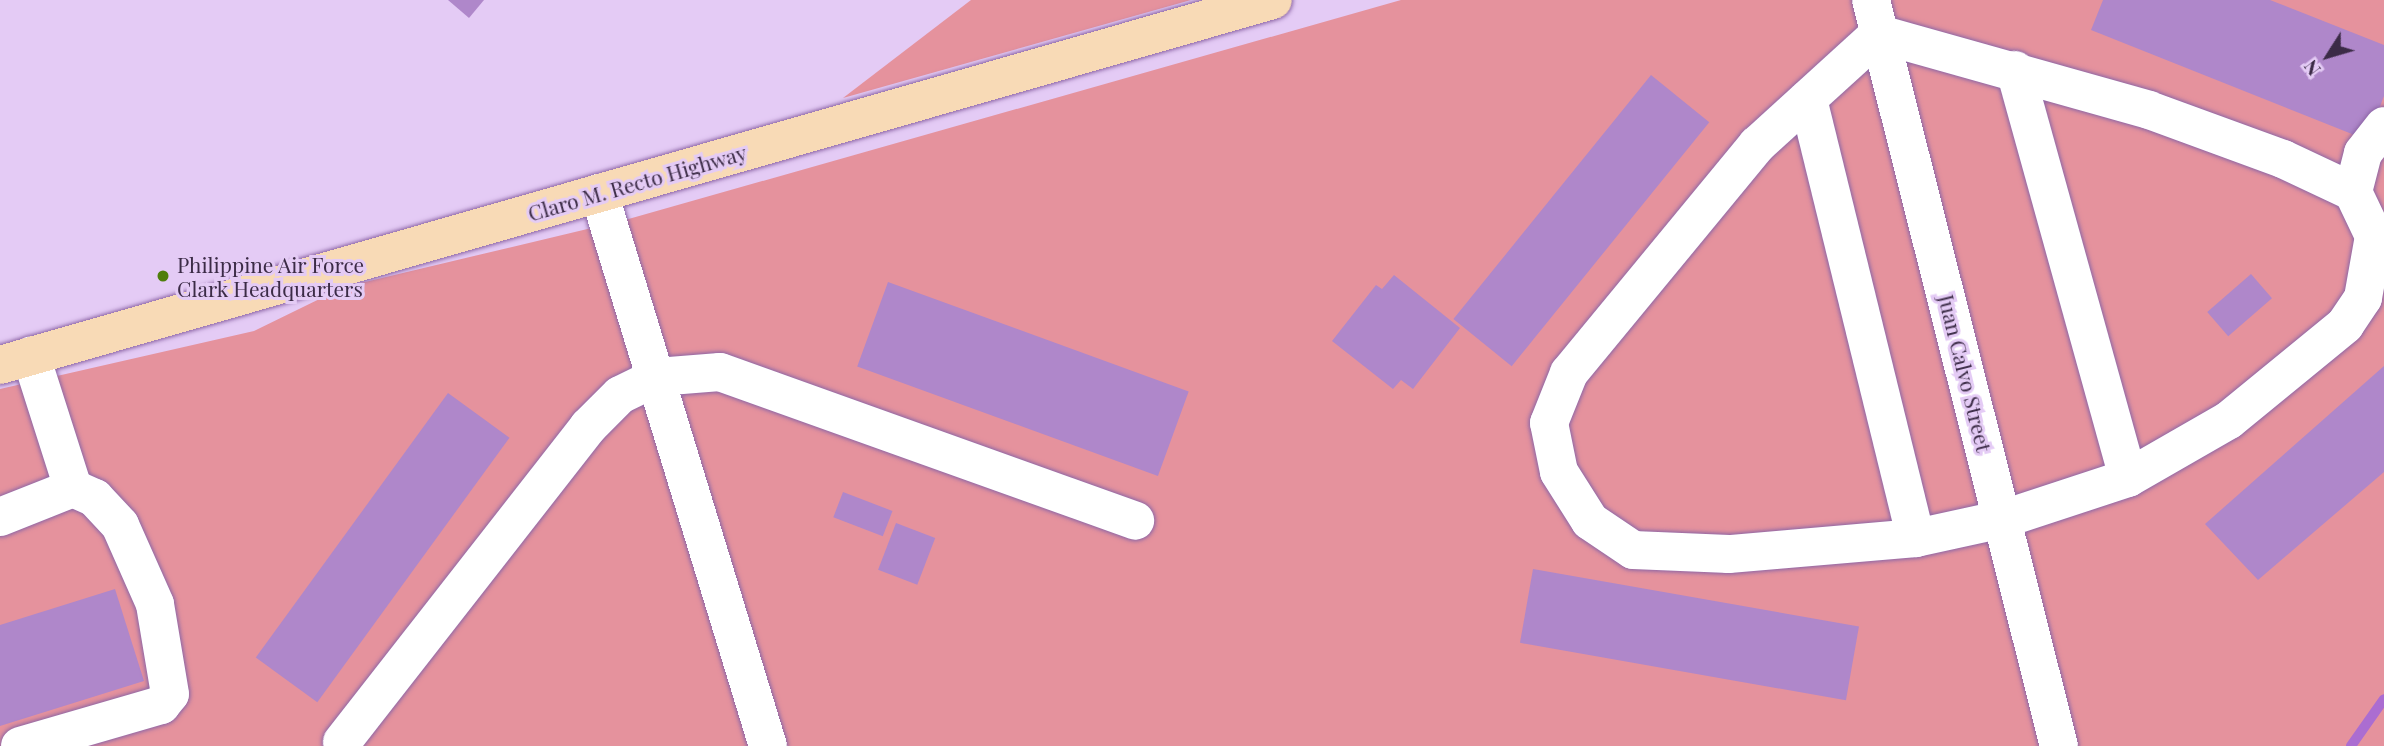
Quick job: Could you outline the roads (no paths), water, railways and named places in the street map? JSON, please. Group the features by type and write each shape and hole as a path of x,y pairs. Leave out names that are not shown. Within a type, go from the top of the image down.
{"main road":[{"name":"Claro M. Recto Highway","path":"15,361 1273,0"}],"street":[{"path":"1875,17 2015,70 2149,110 2283,159 2353,192 2379,235 2363,298 2345,325 2229,420 2127,478 2003,519 1916,538 1729,554 1633,550 1590,521 1559,472 1549,423 1569,373 1757,145 1808,99 1875,17"},
{"name":"Juan Calvo Street","path":"1875,17 2059,746"},
{"path":"2015,70 2127,478"},
{"path":"1808,99 1916,538"},
{"path":"2353,192 2363,153 2384,126"},
{"path":"599,193 768,746"},
{"path":"15,361 73,488 94,498 120,525 155,604 170,694 161,705 20,746"},
{"path":"342,742 588,427 620,396 657,377 720,372 1135,521"},
{"path":"0,517 73,488"}],"waterway":[{"path":"2351,746 2384,699"}],"place":[{"name":"Philippine Air Force Clark Headquarters","path":"163,276"}]}
